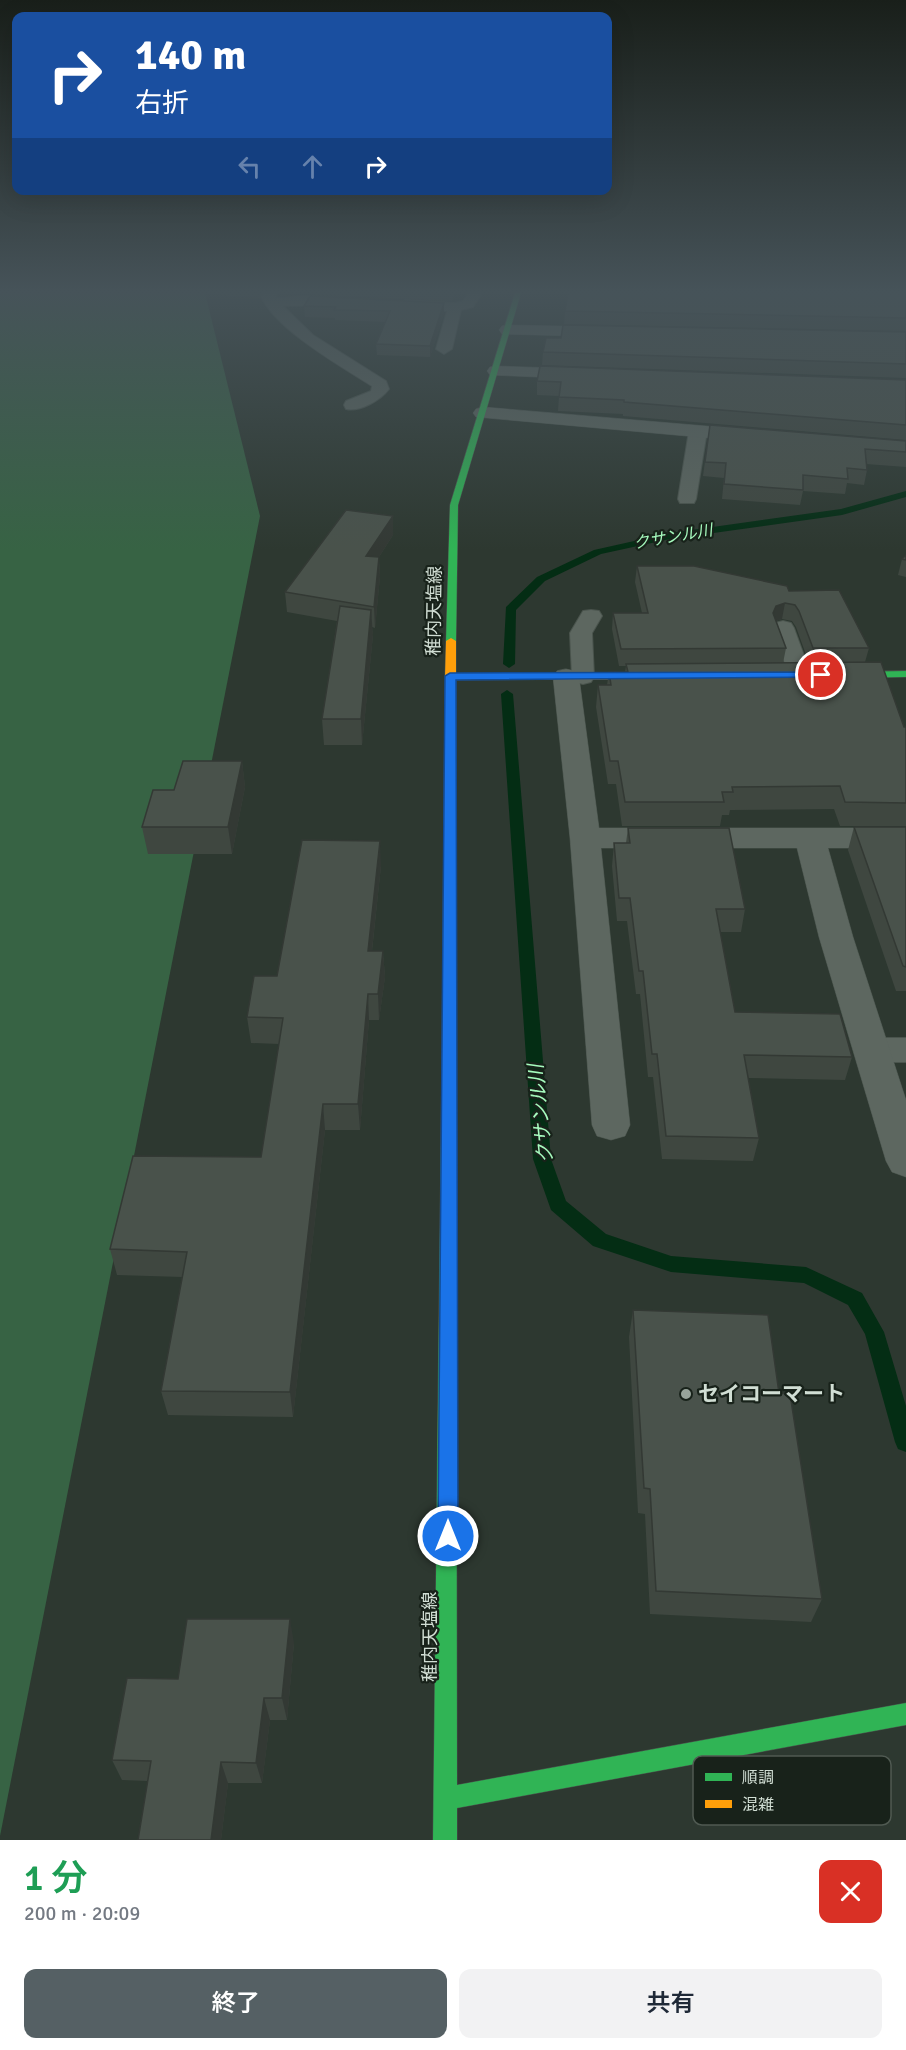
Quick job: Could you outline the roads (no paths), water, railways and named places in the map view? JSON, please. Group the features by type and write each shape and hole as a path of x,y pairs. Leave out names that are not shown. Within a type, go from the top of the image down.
{"main road":[{"name":"稚内天塩線","path":"445,1840 447,1798 450,676 454,506 494,379"},
{"path":"806,675 906,674"},
{"path":"450,676 663,676"},
{"path":"447,1798 906,1714"}],"street":[{"path":"483,413 767,437"},
{"path":"575,677 585,838 611,1125"},
{"path":"585,838 906,838"},
{"path":"810,839 836,938 906,1161"}],"lane":[{"path":"352,405 377,394 381,389 380,384 372,379"},
{"path":"687,499 698,431"},
{"path":"575,677 581,633 591,616"},
{"path":"783,628 806,675"},
{"path":"871,1050 906,1050"}],"waterway":[{"name":"クサンル川","path":"509,664 510,609 541,579 598,552 670,536 842,512 906,494"},
{"name":"クサンル川","path":"507,694 542,1159 558,1205 600,1240 671,1264 806,1275 855,1299 874,1332 906,1442"}],"place":[{"name":"セイコーマート","path":"686,1394"}]}
